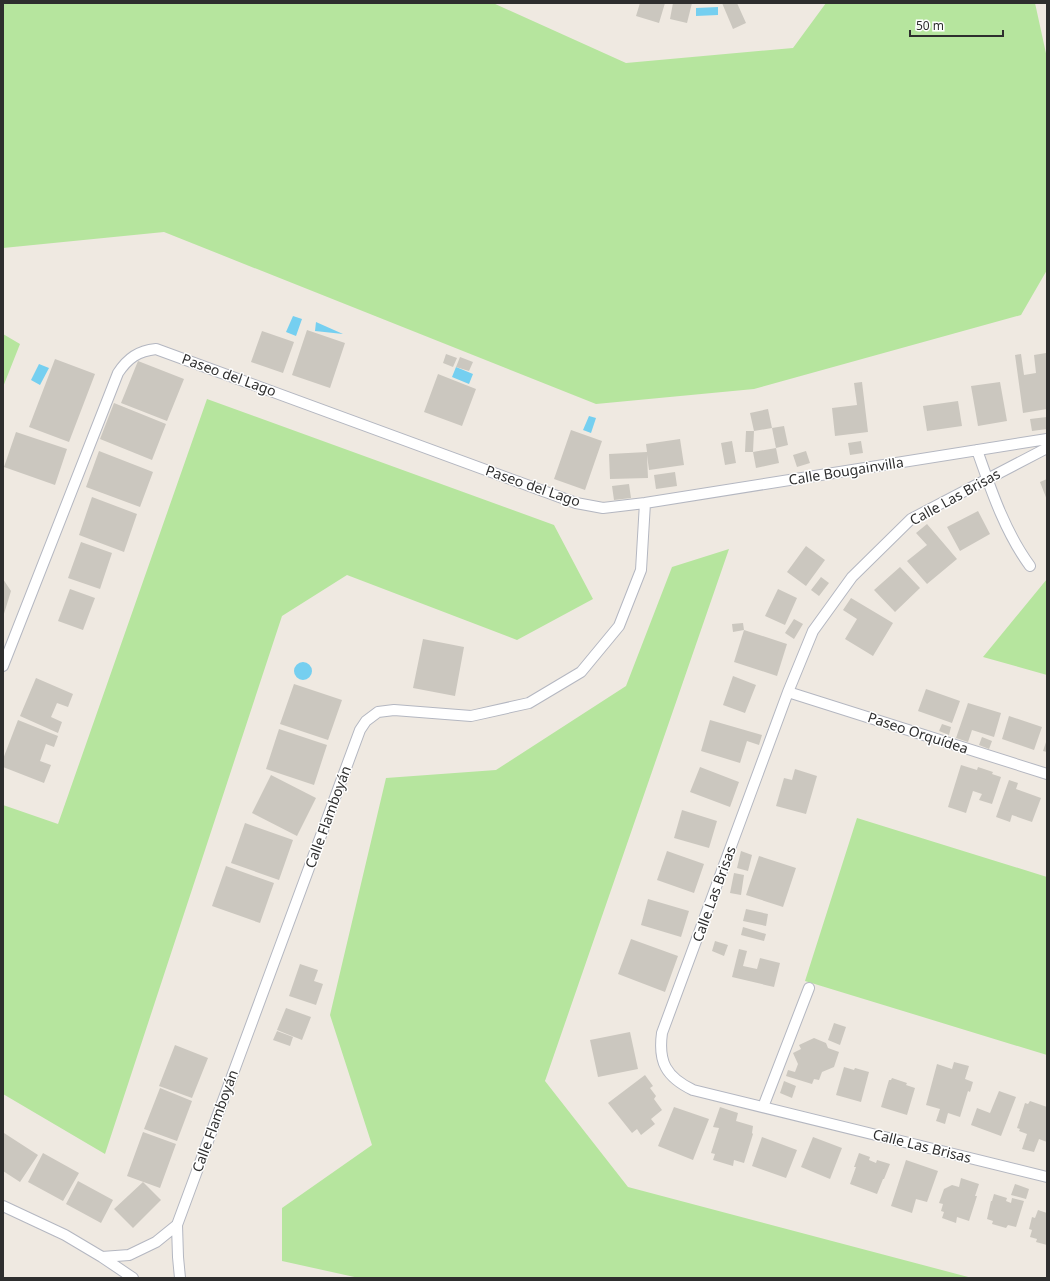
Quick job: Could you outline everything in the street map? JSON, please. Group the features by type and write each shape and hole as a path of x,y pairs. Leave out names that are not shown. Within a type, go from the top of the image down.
{"street":[{"name":"Paseo del Lago","path":"3,666 118,373 124,363 134,355 144,350 156,349 576,503 603,508 645,503"},
{"name":"Calle Bougainvilla","path":"645,503 1047,439"},
{"name":"Calle Las Brisas","path":"1047,448 911,519 852,577 813,631 788,692 662,1032 660,1047 662,1061 669,1074 680,1084 692,1090 1047,1177"},
{"path":"977,450 987,479 1010,534 1018,551 1030,566"},
{"name":"Calle Flamboyán","path":"177,1225 360,730 366,721 378,712 394,710 471,716 530,703 581,672 619,626 641,570 645,503"},
{"name":"Paseo Orquídea","path":"788,692 1047,774"},
{"path":"763,1107 809,988"},
{"path":"3,1206 65,1235 133,1278"},
{"path":"102,1257 129,1254 156,1242 177,1225"},
{"path":"177,1225 180,1278"}],"green space":[{"path":"3,3 493,3 626,63 793,48 826,3 1035,3 1047,58 1047,270 1021,315 754,389 596,404 164,232 3,248"},
{"path":"3,334 20,344 3,387"},
{"path":"207,399 554,525 593,599 517,640 347,575 282,616 105,1154 3,1094 3,805 58,824"},
{"path":"729,549 545,1081 628,1187 972,1278 359,1278 282,1261 282,1208 372,1145 330,1015 386,778 496,770 626,686 672,567"},
{"path":"1047,579 1047,675 983,657"},
{"path":"857,818 1047,877 1047,1055 805,981"}],"water":[{"path":"718,7 718,15 696,16 696,8"},
{"path":"293,316 302,319 296,336 286,332"},
{"path":"316,322 343,334 315,331"},
{"path":"39,364 49,368 40,385 31,380"},
{"path":"456,367 473,374 469,384 452,377"},
{"path":"589,416 596,418 591,433 583,430"},
{"path":"303,662 309,665 312,671 309,677 303,680 297,677 294,671 297,665"}],"building":[{"path":"640,3 665,3 659,23 636,16"},
{"path":"673,3 692,3 687,23 670,19"},
{"path":"722,3 737,3 746,23 733,29"},
{"path":"307,330 345,343 330,388 292,375"},
{"path":"262,331 294,342 283,373 251,362"},
{"path":"1046,353 1047,409 1023,413 1015,355 1021,354 1024,375 1036,373 1034,355"},
{"path":"446,354 457,358 453,367 443,363"},
{"path":"460,357 473,362 469,371 456,367"},
{"path":"55,359 95,374 69,442 29,427"},
{"path":"138,361 184,379 167,421 121,403"},
{"path":"438,374 476,389 462,426 424,412"},
{"path":"862,382 868,432 835,436 832,408 857,405 854,383"},
{"path":"1000,382 1007,421 978,426 971,386"},
{"path":"958,401 962,426 927,431 923,406"},
{"path":"114,403 166,424 152,460 100,439"},
{"path":"768,409 772,428 754,431 750,413"},
{"path":"1047,417 1047,429 1032,431 1030,419"},
{"path":"784,426 788,445 776,448 772,428"},
{"path":"571,430 602,441 585,490 554,479"},
{"path":"746,431 754,431 753,452 745,452"},
{"path":"16,432 67,449 55,485 4,467"},
{"path":"680,439 684,465 649,470 647,455 648,478 610,479 609,454 647,452 646,444"},
{"path":"732,441 736,463 725,465 721,443"},
{"path":"861,441 863,453 850,455 848,443"},
{"path":"776,448 779,463 756,468 753,452"},
{"path":"99,451 153,472 140,507 86,487"},
{"path":"806,451 810,463 797,467 793,455"},
{"path":"675,472 677,486 656,489 654,475"},
{"path":"1047,479 1047,500 1040,482"},
{"path":"629,484 631,498 614,500 612,486"},
{"path":"92,497 137,514 124,552 79,535"},
{"path":"978,511 990,534 960,551 947,527"},
{"path":"927,524 957,559 927,584 907,561 927,545 916,533"},
{"path":"81,542 112,553 100,589 68,578"},
{"path":"806,546 825,560 806,586 787,572"},
{"path":"900,567 920,588 895,612 874,590"},
{"path":"821,577 829,583 819,596 811,590"},
{"path":"3,579 11,591 3,617"},
{"path":"70,589 95,598 83,630 58,621"},
{"path":"778,589 797,598 785,625 765,616"},
{"path":"851,598 893,623 873,656 845,639 857,619 843,610"},
{"path":"794,619 803,624 794,639 785,633"},
{"path":"743,623 744,630 733,632 732,624"},
{"path":"744,630 787,644 777,676 734,662"},
{"path":"423,639 464,647 455,696 413,688"},
{"path":"733,676 756,685 745,713 723,705"},
{"path":"36,678 73,694 68,707 57,703 51,717 62,722 58,733 20,716"},
{"path":"294,684 342,700 328,740 280,724"},
{"path":"926,689 960,701 952,723 918,711"},
{"path":"968,703 1001,713 994,737 972,730 968,742 956,738"},
{"path":"1009,716 1042,727 1034,750 1002,739"},
{"path":"18,720 58,736 54,747 46,744 40,761 51,765 44,783 3,767 3,759"},
{"path":"710,720 762,735 759,745 747,741 740,763 701,751"},
{"path":"942,724 951,727 949,735 939,731"},
{"path":"279,729 327,745 314,785 266,769"},
{"path":"982,737 992,741 989,749 979,745"},
{"path":"1047,739 1047,752 1043,751"},
{"path":"961,765 977,770 978,767 993,772 992,774 1001,777 992,804 979,800 982,794 973,791 966,813 948,807"},
{"path":"700,767 739,782 730,807 690,792"},
{"path":"795,769 817,776 806,814 776,806 784,778 792,780"},
{"path":"271,775 316,798 297,836 252,813"},
{"path":"1009,780 1018,783 1016,789 1041,798 1032,822 1012,815 1010,822 996,817"},
{"path":"682,810 717,821 709,848 674,838"},
{"path":"245,823 293,840 279,880 231,863"},
{"path":"667,851 704,864 694,893 657,880"},
{"path":"741,851 752,855 748,871 737,868"},
{"path":"759,856 796,868 783,907 746,895"},
{"path":"226,866 274,883 260,923 212,906"},
{"path":"734,873 744,875 741,895 730,893"},
{"path":"648,899 689,911 681,937 641,925"},
{"path":"746,909 768,914 766,926 743,921"},
{"path":"743,927 766,934 764,941 741,935"},
{"path":"631,939 678,956 665,992 618,974"},
{"path":"715,941 728,945 724,956 712,951"},
{"path":"739,949 747,951 743,966 757,969 760,958 780,963 774,987 732,977"},
{"path":"300,964 318,970 314,981 323,984 316,1005 289,996"},
{"path":"286,1008 311,1017 302,1040 277,1030"},
{"path":"834,1023 846,1027 840,1045 828,1040"},
{"path":"277,1031 293,1037 290,1046 273,1040"},
{"path":"630,1032 638,1069 598,1077 590,1040"},
{"path":"814,1038 826,1043 828,1048 839,1052 834,1067 822,1072 819,1080 814,1079 812,1084 786,1076 788,1070 795,1072 798,1064 793,1053 801,1049 799,1045"},
{"path":"175,1045 208,1058 192,1098 159,1086"},
{"path":"954,1062 969,1066 965,1079 973,1082 970,1092 968,1091 960,1117 948,1113 945,1124 936,1121 940,1109 926,1105 937,1064 952,1069"},
{"path":"844,1067 869,1072 861,1102 836,1095"},
{"path":"645,1075 653,1086 650,1088 656,1096 654,1099 662,1110 651,1119 655,1124 641,1135 637,1129 632,1133 608,1103"},
{"path":"892,1078 907,1083 906,1085 915,1088 907,1115 881,1107 889,1080"},
{"path":"784,1081 796,1086 792,1098 780,1093"},
{"path":"160,1088 192,1101 177,1141 144,1129"},
{"path":"999,1091 1016,1097 1001,1136 971,1125 977,1108 990,1113"},
{"path":"1030,1101 1047,1107 1047,1142 1039,1139 1034,1152 1022,1149 1027,1134 1019,1131 1020,1129 1017,1128 1025,1103 1028,1104"},
{"path":"674,1107 709,1119 693,1160 658,1146"},
{"path":"720,1107 738,1113 736,1121 753,1126 753,1134 744,1163 734,1160 733,1166 713,1160 715,1154 711,1153 719,1128 713,1127"},
{"path":"143,1132 176,1144 160,1188 127,1176"},
{"path":"4,1133 38,1155 20,1182 3,1171"},
{"path":"762,1137 797,1150 786,1178 752,1166"},
{"path":"813,1137 842,1148 830,1179 801,1167"},
{"path":"43,1153 79,1173 63,1201 28,1182"},
{"path":"859,1153 870,1157 869,1160 876,1163 877,1160 890,1164 877,1194 850,1184"},
{"path":"906,1160 938,1171 927,1202 916,1199 912,1213 891,1206"},
{"path":"961,1178 979,1184 975,1196 977,1196 969,1221 957,1217 956,1223 942,1218 944,1212 941,1211 943,1204 939,1203 944,1189 952,1185 959,1187"},
{"path":"78,1181 113,1200 101,1223 66,1204"},
{"path":"143,1182 161,1200 133,1228 114,1209"},
{"path":"1015,1184 1029,1189 1026,1199 1011,1195"},
{"path":"994,1194 1007,1198 1006,1201 1011,1203 1012,1198 1024,1201 1016,1227 1008,1225 1006,1228 992,1224 993,1221 987,1219"},
{"path":"1038,1210 1047,1213 1047,1245 1036,1242 1037,1239 1030,1237 1032,1230 1029,1229 1032,1217 1035,1218"}]}
